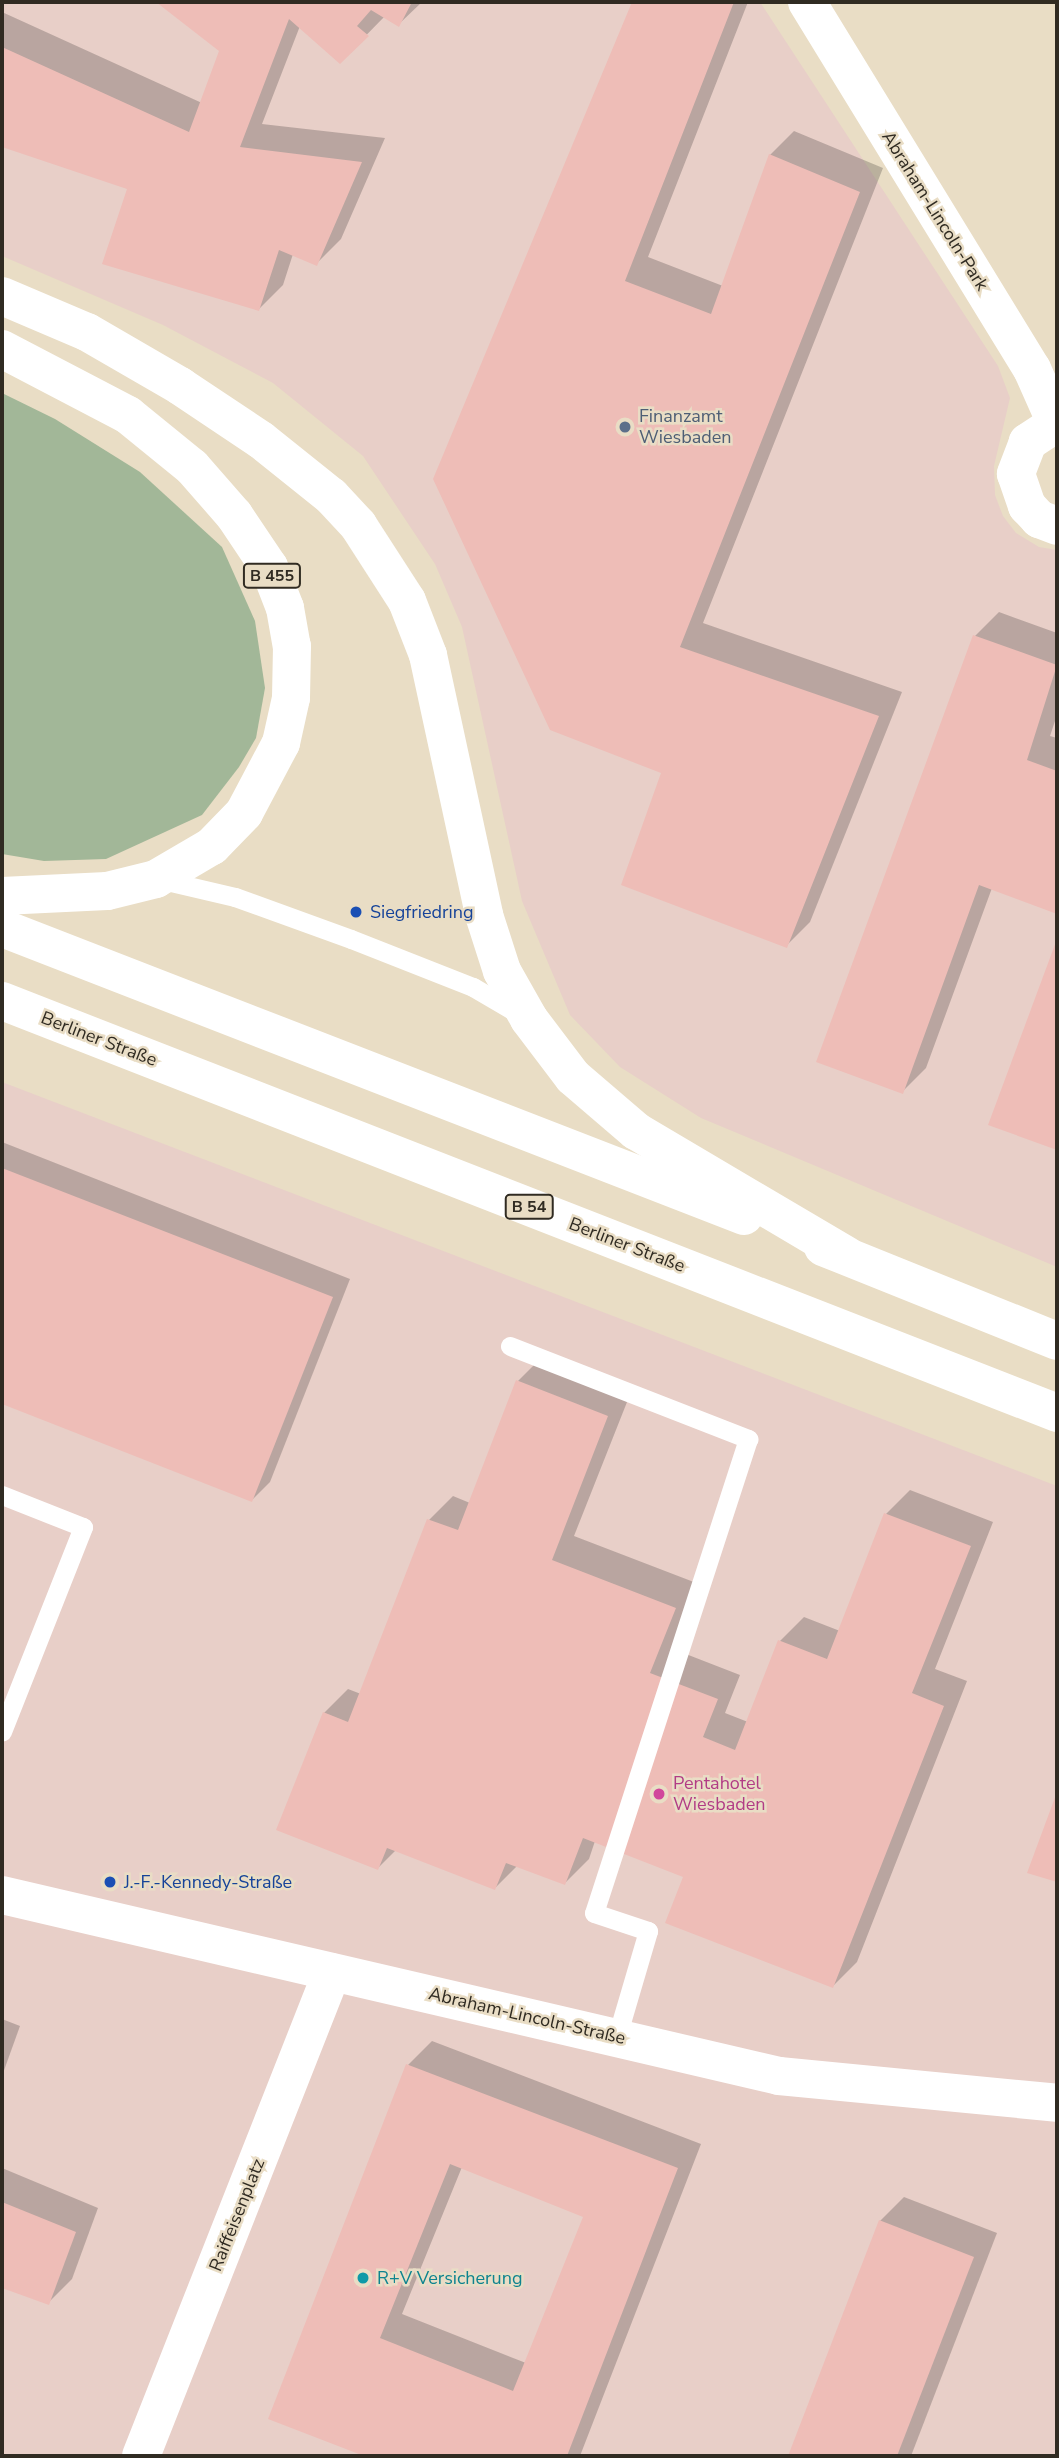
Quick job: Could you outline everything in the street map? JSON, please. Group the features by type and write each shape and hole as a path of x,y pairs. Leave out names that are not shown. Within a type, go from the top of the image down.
{"main road":[{"name":"Abraham-Lincoln-Park","path":"807,2 1032,369 1057,423 1028,442 1016,474 1027,506 1039,519 1057,526"},
{"path":"2,296 87,332 180,386 261,440 331,496 358,525 407,601 428,655 484,915 502,971 528,1019 573,1077 636,1131 847,1256"},
{"name":"B 455","path":"2,349 128,415 192,467 234,515 269,567 285,608 292,646 291,698 281,743 263,784 244,813 212,846 156,879 107,891 2,896"},
{"path":"2,928 847,1256 1057,1341"},
{"name":"Berliner Straße","path":"2,1001 1057,1413"},
{"name":"Abraham-Lincoln-Straße","path":"2,1895 617,2036 779,2076 1057,2103"},
{"name":"Raiffeisenplatz","path":"141,2456 332,1972"}],"lane":[{"path":"156,879 235,897 351,939 473,988 528,1019"},
{"path":"510,1346 748,1439 617,1852 594,1913 648,1931 617,2036"},
{"path":"2,1495 83,1527 2,1732"}],"shaded area":[{"path":"2,2 760,2 998,366 1010,398 994,466 995,495 1003,516 1016,533 1039,547 1057,550 1057,1267 701,1118 620,1067 570,1015 522,901 462,627 435,564 363,456 273,383 163,325 2,256"},
{"path":"2,1082 1057,1486 1057,2456 2,2456"}],"green space":[{"path":"2,393 55,419 140,472 222,547 255,621 265,688 256,738 239,767 202,815 106,859 44,861 2,854"}],"building":[{"path":"156,2 412,2 399,27 371,10 357,26 369,36 340,64 289,19 240,147 362,162 317,266 279,250 259,311 102,264 127,189 2,147 2,47 189,132 219,51"},
{"path":"632,2 734,2 625,281 711,314 769,154 860,192 680,647 879,716 787,948 621,885 661,773 550,730 433,479"},
{"path":"973,635 1057,665 1027,760 1057,771 1057,914 979,885 903,1094 816,1062"},
{"path":"1057,939 1057,1150 988,1125"},
{"path":"2,1168 333,1297 252,1502 2,1404"},
{"name":"Pentahotel Wiesbaden","path":"516,1380 608,1416 552,1560 676,1608 650,1673 718,1699 703,1737 735,1750 778,1640 827,1659 884,1513 971,1546 912,1693 944,1706 833,1988 665,1923 683,1877 583,1838 565,1885 506,1863 495,1890 387,1848 378,1870 276,1830 323,1712 348,1722 427,1519 458,1530"},
{"path":"1057,1792 1057,1882 1027,1873"},
{"name":"R+V Versicherung","path":"406,2064 678,2168 567,2456 364,2456 268,2419","holes":["450,2164 583,2217 513,2391 380,2338"]},
{"path":"2,2202 76,2232 49,2305 2,2288"},
{"path":"879,2220 974,2257 897,2456 788,2456"}],"place":[{"name":"Finanzamt Wiesbaden","path":"625,427"},
{"name":"Siegfriedring","path":"356,912"},
{"name":"Pentahotel Wiesbaden","path":"659,1794"},
{"name":"J.-F.-Kennedy-Straße","path":"110,1882"},
{"name":"R+V Versicherung","path":"363,2278"}]}
